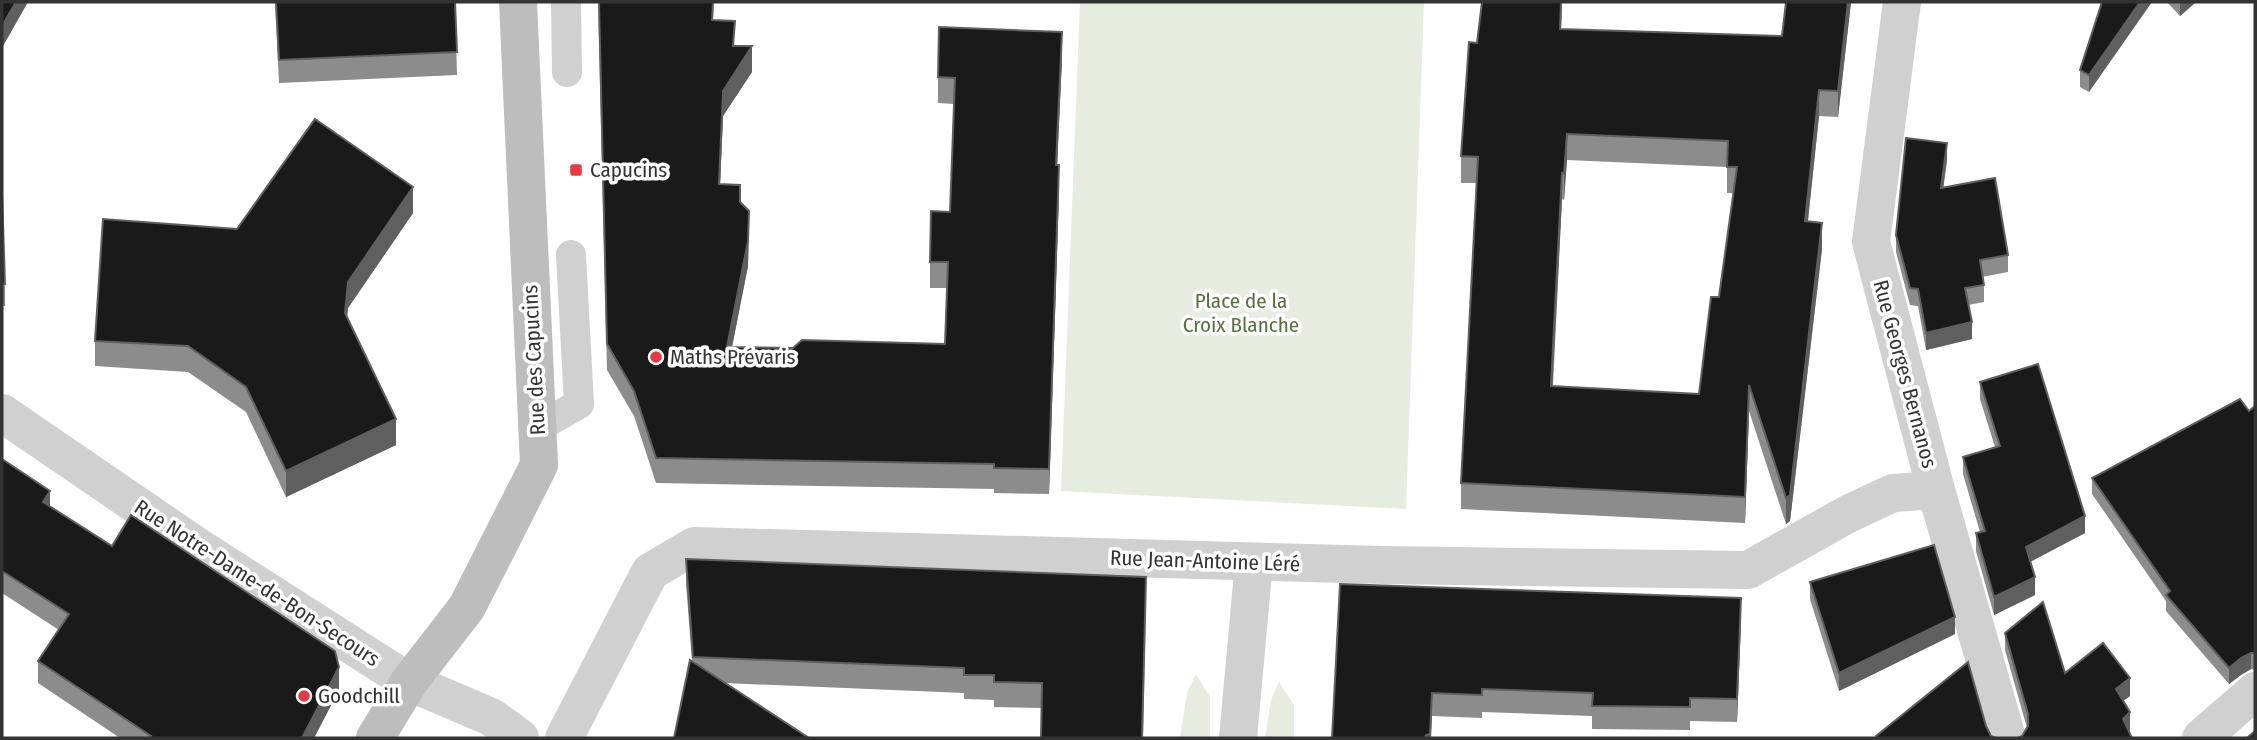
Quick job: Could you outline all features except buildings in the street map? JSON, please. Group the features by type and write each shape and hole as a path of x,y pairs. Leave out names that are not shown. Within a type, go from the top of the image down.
{"street":[{"name":"Rue des Capucins","path":"375,738 409,682 467,607 539,465 518,2"},
{"name":"Rue Georges Bernanos","path":"1902,2 1871,242 1936,490 2007,738"},
{"name":"Rue Notre-Dame-de-Bon-Secours","path":"2,413 198,547 409,682 491,717 520,738"},
{"name":"Rue Jean-Antoine Léré","path":"564,738 650,572 694,546 1254,562 1748,570 1848,514 1893,493 1936,490"},
{"path":"1238,738 1254,562"},
{"path":"2201,738 2255,691"}],"lane":[{"path":"566,2 567,72"},
{"path":"537,428 579,404 571,255"}],"green space":[{"name":"Place de la Croix Blanche","path":"1080,2 1424,2 1406,509 1061,491"},
{"path":"1196,674 1210,697 1210,738 1180,738 1187,693"},
{"path":"1279,682 1294,705 1294,738 1265,738 1271,700"}],"place":[{"name":"Capucins","path":"576,170"},
{"name":"Maths Prévaris","path":"656,357"},
{"name":"Goodchill","path":"304,696"}]}
